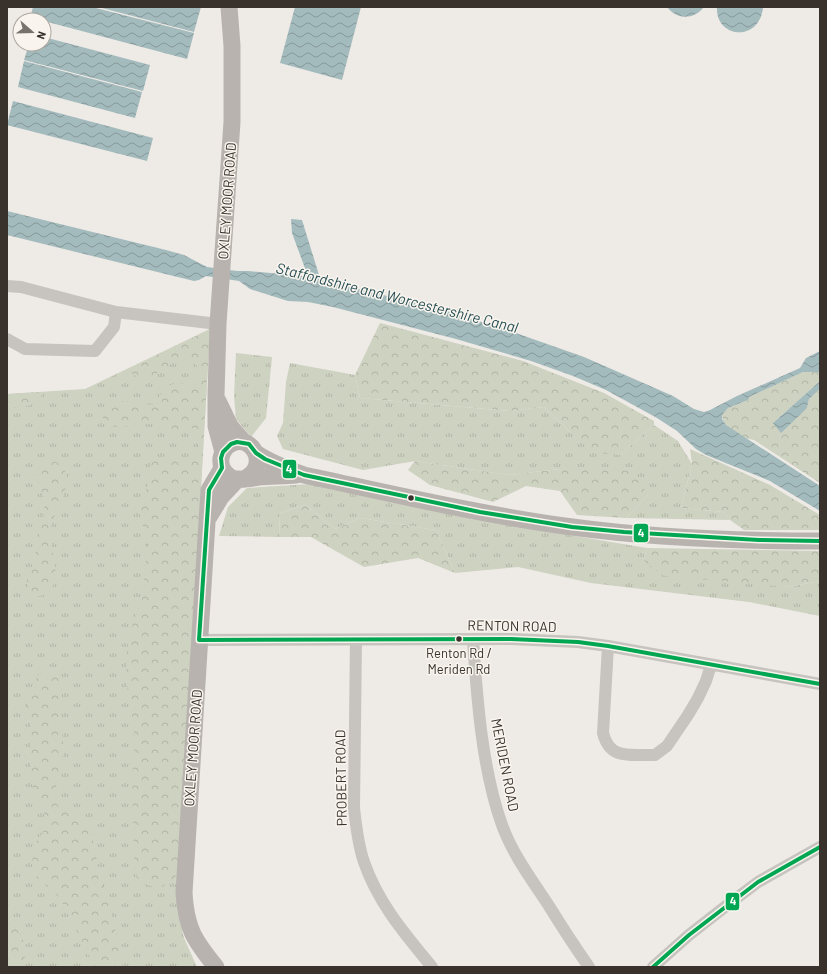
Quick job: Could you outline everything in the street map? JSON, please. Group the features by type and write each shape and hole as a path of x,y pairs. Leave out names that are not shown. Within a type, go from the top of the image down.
{"street":[{"name":"OXLEY MOOR ROAD","path":"216,967 200,948 192,934 187,921 184,893 209,490 222,460 216,426 216,395 218,324 232,122 232,46 230,7"},
{"path":"7,286 21,287 116,312 218,324"},
{"path":"7,340 25,349 95,351 114,327 116,312"},
{"name":"OXLEY MOOR ROAD","path":"216,395 230,426 250,448 266,460 304,475"},
{"path":"241,479 252,474 258,464 250,448 237,442 231,444 222,460 228,475 241,479 304,475 480,512 572,527 688,537 820,541"},
{"name":"OXLEY MOOR ROAD","path":"207,521 221,497 241,479"},
{"name":"RENTON ROAD","path":"199,640 543,640 578,642 820,684"},
{"name":"PROBERT ROAD","path":"356,640 354,808 357,835 364,861 377,892 388,911 432,967"},
{"name":"MERIDEN ROAD","path":"473,640 476,690 482,731 494,799 502,826 523,867 589,967"},
{"path":"608,646 603,732 606,743 612,750 619,754 655,755 667,746 698,698 711,664"},
{"path":"653,967 689,935 758,882 820,847"}],"green space":[{"path":"380,323 523,361 604,393 654,421 654,425 620,455 599,453 569,431 544,407 510,411 360,398 355,375"},
{"path":"210,329 177,910 184,938 197,967 7,967 7,394 85,389"},
{"path":"210,329 179,873 170,882 160,888 143,884 137,878 134,859 132,779 135,743 126,679 127,649 133,623 142,599 147,544 140,514 146,492 150,467 155,458 192,458 197,449 198,433 193,428 175,430 157,423 122,427 108,426 103,421 103,412 109,406 121,401 155,405 161,393 167,387 175,383 189,385 195,384 198,374 197,366 192,361 182,357 150,377 137,377 127,370"},
{"path":"236,353 272,357 266,418 251,437 236,419 234,396"},
{"path":"290,363 355,375 360,398 509,411 544,407 569,431 620,455 654,425 678,441 692,464 681,508 723,512 730,520 626,518 648,495 559,469 509,475 415,461 363,470 283,449 277,436 283,423 286,382"},
{"path":"803,372 820,372 820,381 773,423 807,408 809,399 820,389 820,483 754,440 734,432 725,424 722,414 728,408 748,400 748,397"},
{"path":"42,392 41,399 31,405 7,409 7,394"},
{"path":"690,449 770,485 820,515 820,530 744,530 730,520 723,512 681,508 692,464"},
{"path":"49,459 55,461 63,468 67,477 67,484 50,529 56,570 54,583 47,593 39,596 31,593 28,588 27,580 32,567 44,510 44,498 39,488 38,474 43,461"},
{"path":"415,461 509,475 559,469 633,471 648,495 626,518 577,515 560,491 526,486 493,502 430,485 408,470"},
{"path":"311,484 569,535 647,548 643,560 788,587 820,581 820,616 749,602 591,583 518,567 455,573 436,530 360,518 335,529 306,505 280,513 279,537 219,536 228,507 247,488"},
{"path":"306,505 335,529 360,518 436,530 455,573 418,558 364,567 311,537 279,537 280,513"},
{"path":"647,548 820,551 820,581 788,587 664,576 643,560"},
{"path":"45,671 53,673 59,678 62,689 59,705 64,750 55,792 56,803 60,808 68,813 76,813 84,817 91,829 99,873 114,925 123,967 95,967 60,898 38,880 33,867 32,855 36,843 48,820 36,799 31,782 31,724 27,705 38,675"},
{"path":"7,915 21,936 26,950 25,956 21,962 13,966 7,964"}],"water":[{"path":"33,7 92,7 194,33 187,59 52,23 52,12 32,12"},
{"path":"98,7 201,7 194,32"},
{"path":"295,7 361,7 342,80 280,63"},
{"path":"667,7 704,7 695,14 686,17 676,14"},
{"path":"717,7 763,8 760,19 754,27 746,31 738,32 730,30 723,25 718,17"},
{"path":"52,39 150,65 143,91 24,60 26,52 52,52"},
{"path":"24,61 142,92 135,118 18,87"},
{"path":"13,101 153,138 147,161 7,125"},
{"path":"7,211 184,255 207,267 237,271 304,276 306,271 292,233 291,219 302,220 319,275 324,281 434,307 507,330 584,357 673,396 694,409 704,412 800,368 806,358 820,351 820,372 803,372 749,397 748,400 728,408 722,415 722,419 726,425 820,486 820,511 770,481 706,455 696,449 677,431 657,418 606,390 573,376 531,361 456,339 333,307 308,302 288,301 250,289 239,281 206,276 194,281 7,235"},
{"path":"820,381 820,389 809,399 807,408 781,433 773,423"}],"transit line":[{"name":"4","path":"820,541 759,540 624,532 572,527 480,512 304,475 265,459 256,453 249,444 237,442 231,444 223,452 221,458 222,468 209,490 199,640 511,639 578,642 820,684"},
{"name":"4","path":"653,967 689,935 758,882 820,847"}],"place":[{"name":"Renton Rd / Meriden Rd","path":"459,639"}],"water label":[{"name":"Staffordshire and Worcestershire Canal","path":"397,298"}]}
